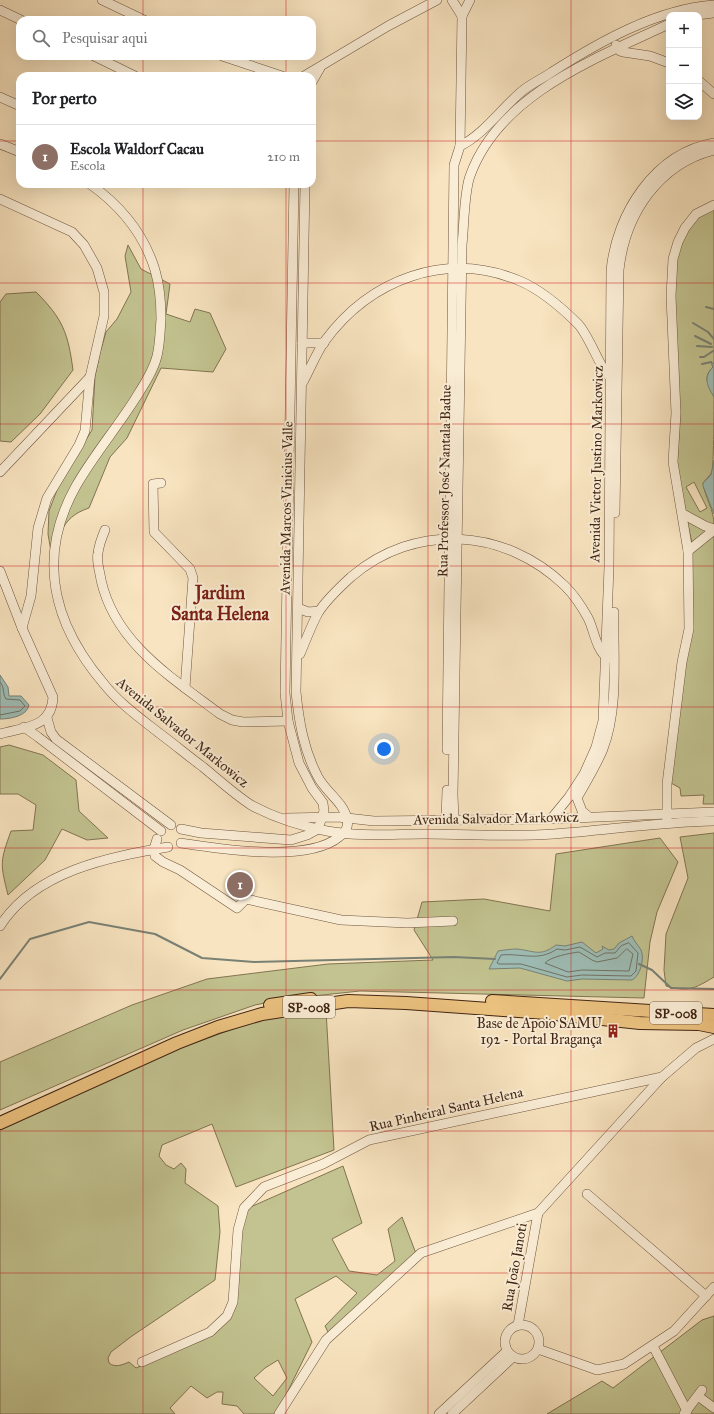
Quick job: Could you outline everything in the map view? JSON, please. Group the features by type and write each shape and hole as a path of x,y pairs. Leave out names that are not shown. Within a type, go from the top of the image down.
{"main road":[{"name":"SP-008","path":"0,1115 204,1024 252,1009 289,1001 350,996 438,998 714,1015"},
{"name":"SP-008","path":"0,1123 177,1043 218,1027 262,1014 348,1001 406,1003 546,1013 640,1023 699,1024 714,1027"}],"street":[{"path":"102,0 136,16"},
{"path":"312,72 388,26 436,0"},
{"path":"452,0 462,16"},
{"path":"462,16 470,0"},
{"path":"460,146 472,140 522,91 612,38 671,12 696,6 714,5"},
{"path":"0,10 16,18"},
{"path":"702,14 714,13"},
{"name":"Rua Professor José Nantala Badue","path":"450,819 453,796 453,538 457,269 454,177 455,160 460,146 462,16"},
{"name":"Rua Professor José Nantala Badue","path":"457,269 462,245 469,178 476,161 494,132 528,99 574,70 666,25"},
{"path":"612,38 618,48 623,52 650,56 666,62"},
{"path":"102,60 127,72"},
{"path":"234,60 270,72"},
{"path":"316,75 320,68"},
{"path":"702,84 714,94"},
{"path":"0,97 16,104"},
{"path":"472,140 484,148"},
{"name":"Avenida Victor Justino Markowicz","path":"614,380 612,260 625,217 644,188 671,161 698,147 714,143"},
{"path":"0,144 16,150"},
{"name":"Avenida Victor Justino Markowicz","path":"551,818 573,798 593,771 607,735 612,704 610,658 614,380 621,250 632,218 640,204 663,177 687,160 714,150"},
{"path":"454,177 469,178"},
{"name":"Avenida Salvador Markowicz","path":"95,188 110,199 132,223 150,254 160,287 160,333 157,357 149,376 120,423 77,485 61,516 55,540 54,581 58,605 68,631 81,654 105,686 137,715 248,803 280,818 304,826 344,833 371,835 552,834 668,822 714,821"},
{"name":"Avenida Marcos Vinicius Valle","path":"294,188 285,693 288,721 299,762 312,788 323,803 322,818"},
{"name":"Avenida Marcos Vinicius Valle","path":"305,188 298,660 296,692 300,727 309,757 319,778 344,809 347,819"},
{"path":"0,199 72,232 84,245 97,268 104,292 104,316 90,377 85,431 79,445 47,498 38,528 31,596 22,628"},
{"path":"668,822 667,784 682,662 689,629 688,551 683,514 673,462 676,413 671,296 673,259 678,242 685,228 696,214 714,205"},
{"path":"301,385 324,342 346,318 371,296 399,280 438,269 491,272 520,281 545,296 578,324 587,334 602,369 614,380"},
{"path":"302,343 324,342"},
{"path":"0,472 90,377"},
{"path":"162,483 153,484 154,532 190,569 193,578 185,688"},
{"path":"683,514 714,530 688,551"},
{"path":"105,530 97,554 105,596 112,612 125,634 143,654 220,714 232,720 288,721"},
{"path":"298,660 319,611 343,584 364,566 395,549 420,542 453,538 473,540 519,553 540,566 565,586 587,615 601,650 610,658"},
{"path":"0,571 22,628 53,697 53,705 47,718 39,723 0,734"},
{"path":"298,608 308,612 319,611"},
{"path":"285,693 296,692"},
{"path":"47,718 51,732 56,739 171,824 181,829 201,833 291,840 307,835 318,829 322,818"},
{"path":"24,728 104,787 160,835 162,843 168,847"},
{"path":"104,787 111,779"},
{"path":"573,798 582,811 589,817"},
{"path":"344,809 360,818 374,821"},
{"name":"Avenida Salvador Markowicz","path":"280,818 322,818 374,821 589,817 714,812"},
{"path":"181,843 250,851 302,851 324,846 344,833 348,826 347,819"},
{"path":"416,820 411,826 416,834"},
{"path":"149,850 167,826 171,824"},
{"path":"0,926 26,897 58,877 87,866 149,850 176,847 181,843 184,836 181,829"},
{"path":"149,850 163,862 180,870 237,908 246,899 341,920 407,924 453,921"},
{"path":"279,1414 326,1340 421,1253 538,1213 662,1077 696,1048 714,1039"},
{"name":"Rua Pinheiral Santa Helena","path":"142,1362 210,1332 227,1316 233,1302 238,1230 244,1208 264,1187 323,1164 369,1140 662,1077"},
{"path":"587,1194 706,1296"},
{"name":"Rua João Janoti","path":"518,1325 538,1213"},
{"path":"538,1349 597,1370 624,1364 674,1331 714,1287"},
{"path":"518,1325 528,1326 537,1333 539,1344 538,1349 530,1358 518,1360 510,1354 504,1342 505,1336 508,1331 518,1325"},
{"path":"653,1346 686,1412 700,1393 714,1408"},
{"path":"439,1414 510,1354"},
{"path":"452,1414 510,1354"}],"green space":[{"path":"714,207 714,364 711,362 713,367 709,371 707,378 714,397 713,465 710,476 703,483 713,514 714,525 694,518 685,509 677,467 680,415 673,313 676,261 680,245 688,230 699,216","holes":["694,482 707,508 700,512 686,487"]},
{"path":"128,245 141,269 170,284 166,314 190,322 195,309 210,313 226,349 213,372 161,368 127,438 110,457 89,508 72,517 62,530 53,563 48,534 49,511 60,482 92,430 95,376 100,353 106,332 117,319 131,292 125,256"},
{"path":"36,292 52,310 63,327 69,346 73,370 40,414 11,442 0,441 0,302 6,294"},
{"path":"687,520 706,529 706,531 692,543"},
{"path":"714,532 714,804 703,804 704,795 681,796 680,788 671,783 691,556 694,548"},
{"path":"9,745 43,755 76,780 79,811 108,838 87,840 62,829 45,860 8,895 2,863 3,856 11,831 33,830 36,805 18,794 0,794 0,747"},
{"path":"714,833 714,977 696,987 686,989 666,986 664,970 666,934 688,878 680,837"},
{"path":"660,838 678,862 657,912 650,942 644,998 360,991 285,999 255,1005 183,1030 0,1110 0,1062 132,1005 207,979 328,964 433,960 414,930 422,902 484,899 550,911 556,854"},
{"path":"326,1010 334,1150 236,1187 212,1124 162,1145 159,1156 166,1165 174,1169 181,1163 186,1169 185,1183 218,1206 220,1232 215,1280 132,1336 111,1352 108,1358 109,1363 116,1366 129,1362 136,1368 205,1339 233,1312 239,1231 246,1209 343,1166 362,1223 332,1239 349,1271 377,1275 395,1261 388,1229 402,1217 417,1256 329,1334 325,1326 357,1293 336,1276 295,1299 312,1342 283,1401 274,1414 244,1414 237,1406 222,1404 223,1392 217,1392 207,1398 191,1386 170,1408 175,1414 0,1414 0,1129 151,1059 263,1018","holes":["278,1360 287,1378 273,1396 254,1378 265,1368"]},
{"path":"714,1316 714,1414 547,1414 602,1381 613,1388 702,1320"}],"water":[{"path":"711,362 714,364 714,397 707,382 708,374 713,367"},
{"path":"714,460 714,514 703,483 711,475"},
{"path":"0,675 8,687 9,696 21,696 29,705 25,712 18,716 0,719"},
{"path":"632,936 641,950 642,962 637,975 632,980 582,979 567,981 520,968 489,969 498,951 517,949 541,952 546,951 556,945 565,946 582,942 596,953 603,949 602,946 609,950 614,949 619,943"}],"waterway":[{"path":"706,307 714,309"},
{"path":"693,323 708,332 714,339"},
{"path":"695,336 711,344"},
{"path":"697,346 712,347"},
{"path":"700,357 704,357 713,351"},
{"path":"702,364 711,362"},
{"path":"0,979 30,939 89,922 155,934 202,958 254,962 454,957 495,959"},
{"path":"639,964 652,970 671,988 714,989"}],"place":[{"name":"Escola Waldorf Cacau","path":"240,885"},
{"name":"Base de Apoio SAMU 192 - Portal Bragança","path":"613,1031"}],"district":[{"name":"Jardim Santa Helena","path":"220,603"}]}
